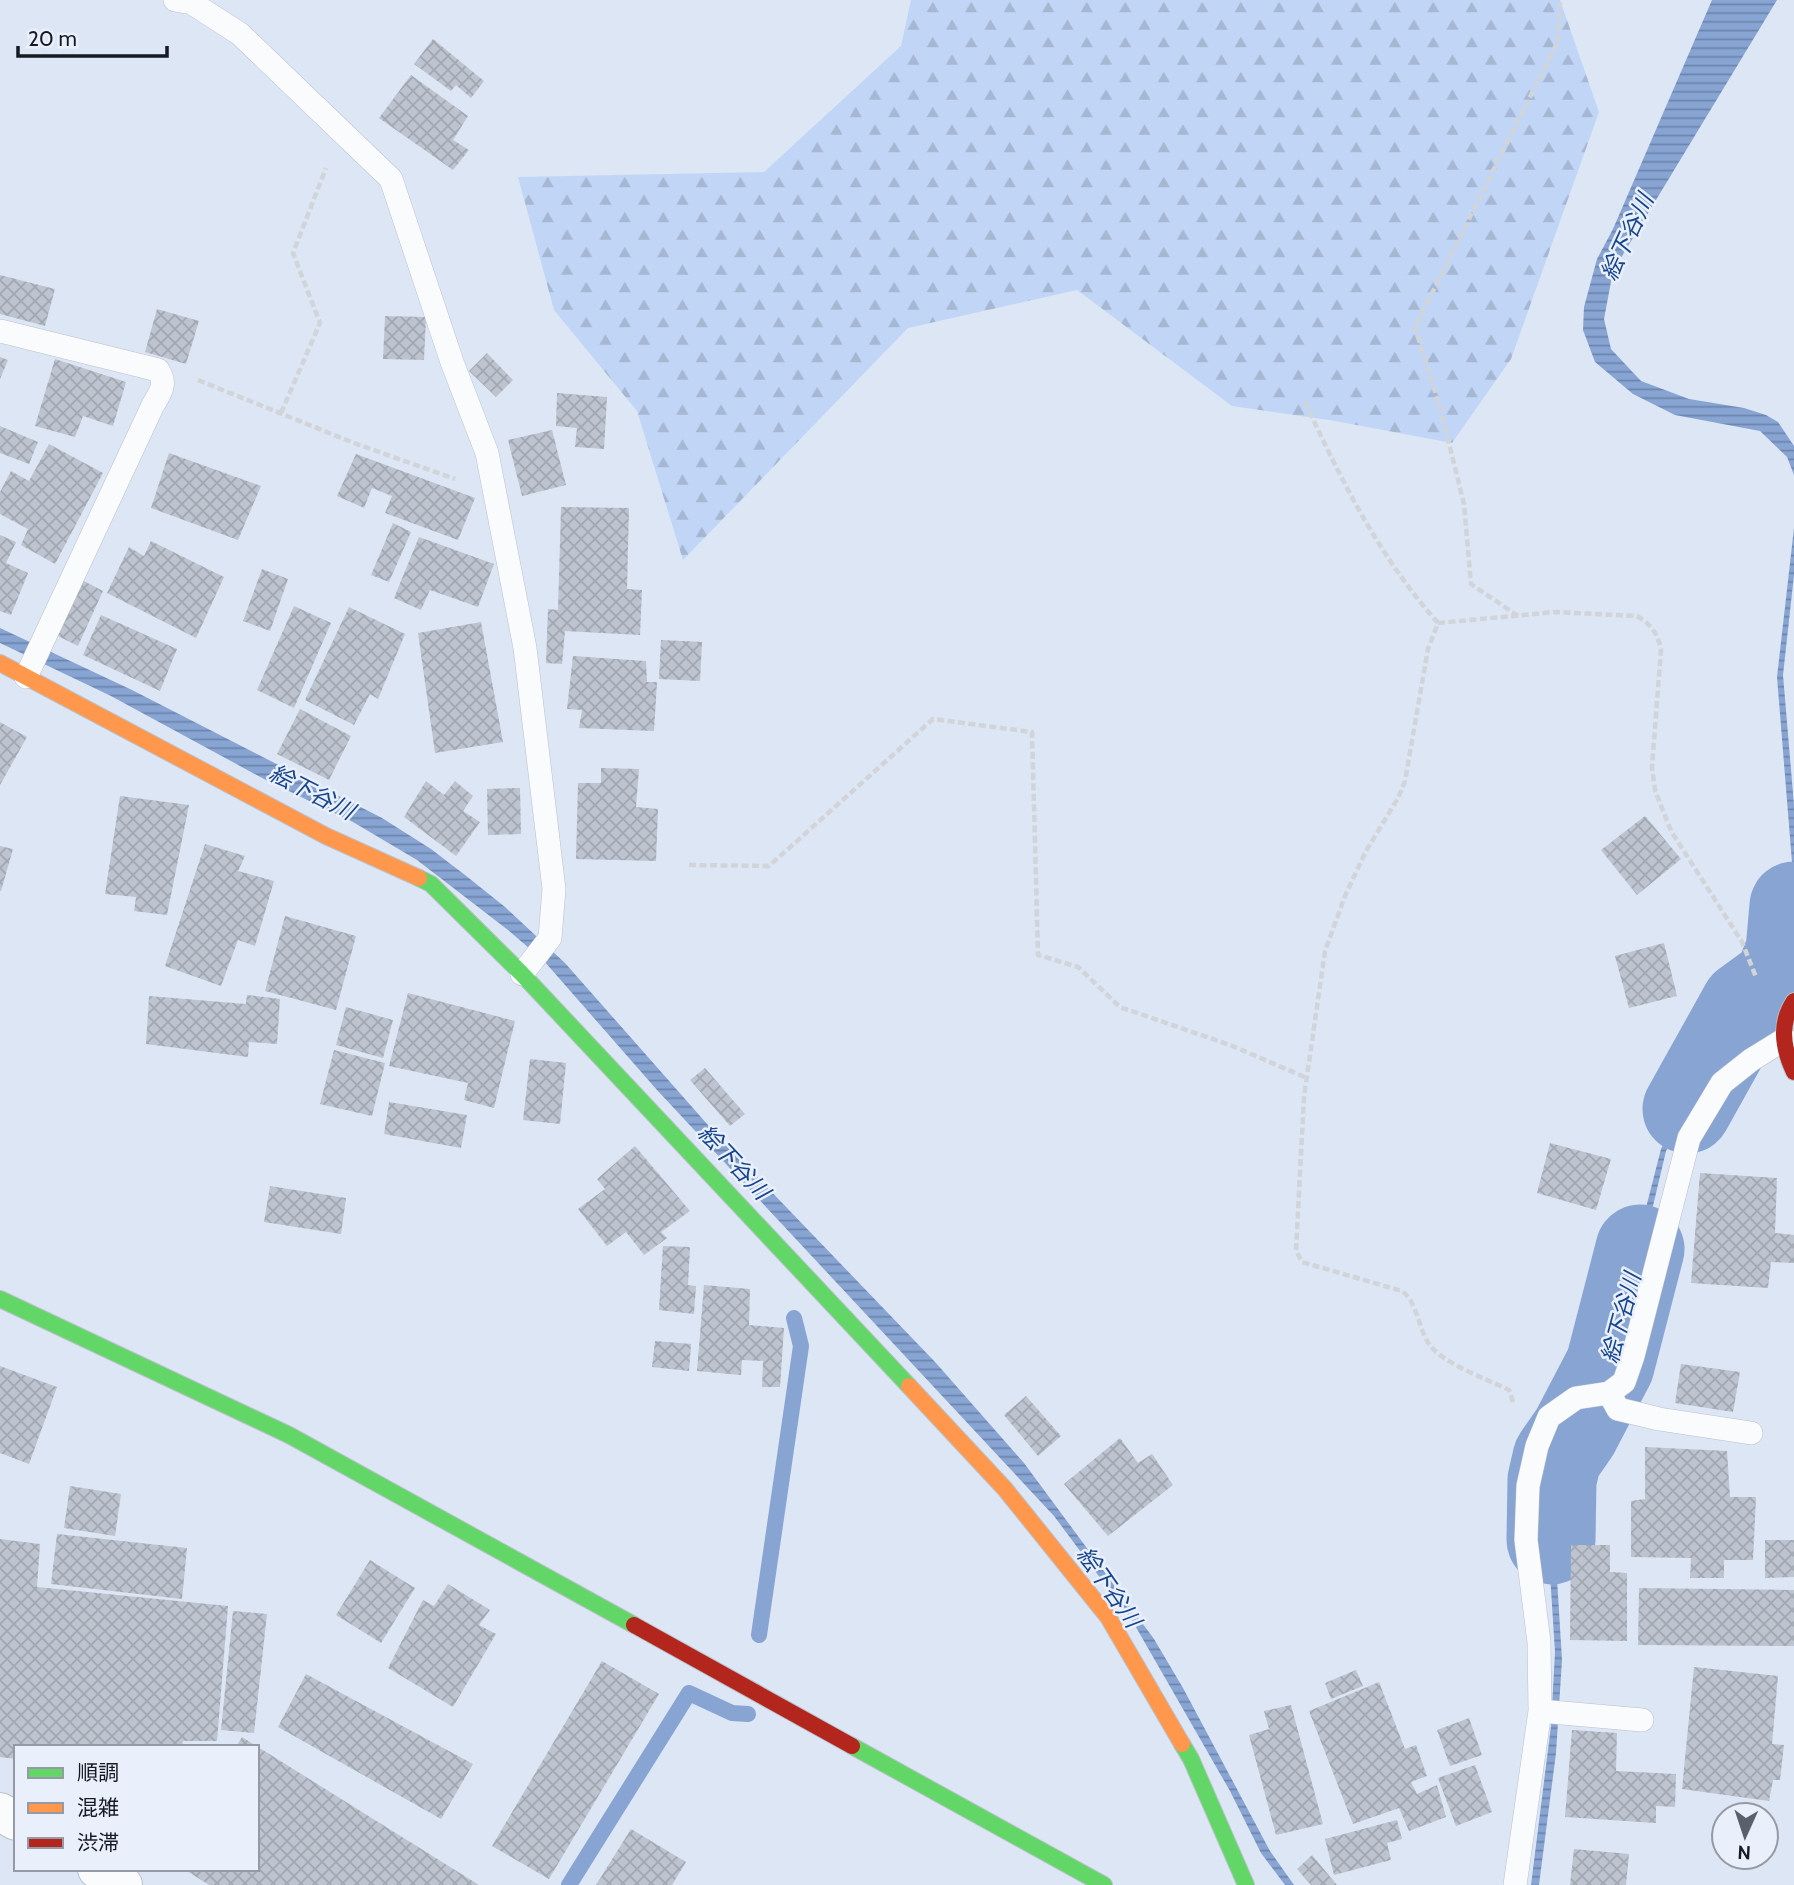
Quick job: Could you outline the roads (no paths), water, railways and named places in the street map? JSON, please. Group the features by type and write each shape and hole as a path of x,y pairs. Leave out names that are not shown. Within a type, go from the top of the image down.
{"street":[{"path":"0,663 326,836 431,884 522,974 1005,1489 1108,1617 1191,1759 1246,1885"},
{"path":"1794,1001 1785,1014 1785,1054 1794,1072"},
{"path":"0,1299 289,1435 1104,1885"},
{"path":"100,1871 123,1885"}],"lane":[{"path":"175,0 207,7 240,34 391,178 452,362 487,453 525,648 554,889 550,938 522,974"},
{"path":"0,331 158,370 163,378 163,390 153,405 26,677"},
{"path":"1516,1885 1540,1711 1539,1642 1526,1540 1528,1486 1537,1446 1549,1417 1576,1398 1609,1393 1624,1382 1689,1138 1722,1083 1785,1037"},
{"path":"1609,1393 1618,1409 1659,1419 1751,1433"},
{"path":"1540,1711 1642,1720"}],"water":[{"path":"1712,0 1777,0 1613,271 1604,319 1611,349 1641,381 1689,399 1744,408 1778,422 1794,446 1794,475 1787,457 1760,431 1675,415 1633,394 1595,362 1583,330 1584,307 1597,259 1613,229"},
{"path":"1794,528 1794,575 1783,675 1794,805 1794,887 1777,677"},
{"path":"0,628 132,690 382,818 431,849 465,875 505,907 565,963 715,1133 936,1363 1024,1463 1154,1639 1270,1851 1294,1885 1285,1885 1261,1853 1230,1791 1133,1622 1054,1516 657,1090 544,961 417,860 353,822 264,779 111,696 0,643"},
{"path":"1794,895 1794,949 1779,988 1773,984 1785,953"},
{"path":"1745,1000 1750,1003 1666,1151 1621,1341 1610,1370 1605,1368 1661,1149 1729,1023"},
{"path":"1577,1420 1585,1429 1563,1460 1557,1477 1554,1530 1562,1660 1556,1753 1539,1885 1531,1885 1551,1726 1555,1652 1547,1527 1549,1474 1553,1458"}],"waterway":[{"name":"絵下谷川","path":"1687,1109 1745,1005 1778,981 1790,951 1794,906"},
{"name":"絵下谷川","path":"1551,1540 1552,1480 1557,1458 1575,1432 1610,1365 1640,1249"},
{"path":"759,1635 801,1346 794,1318"},
{"path":"569,1885 689,1693 732,1713 748,1714"}]}
